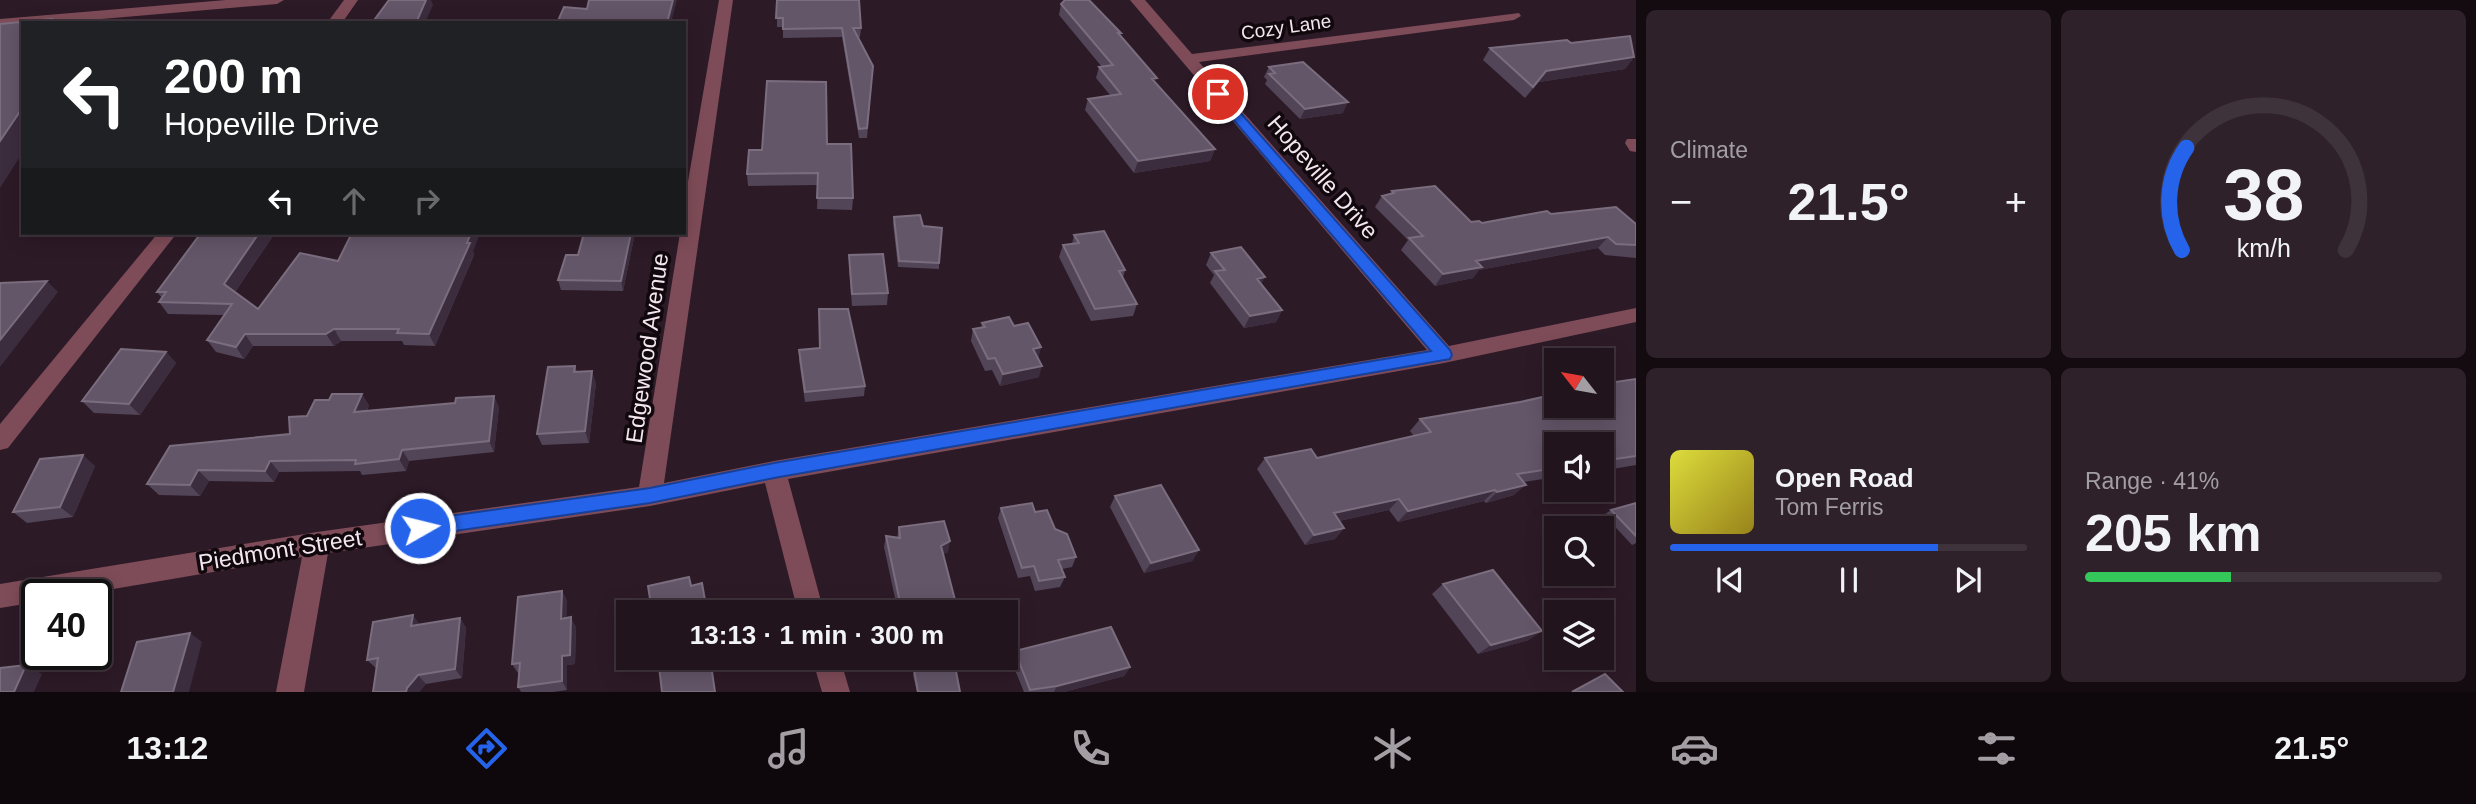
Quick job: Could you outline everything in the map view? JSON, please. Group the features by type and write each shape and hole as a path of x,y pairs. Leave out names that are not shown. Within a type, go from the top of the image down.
{"street":[{"path":"24,21 276,0"},
{"path":"335,21 351,0"},
{"name":"Edgewood Avenue","path":"650,495 726,0"},
{"name":"Hopeville Drive","path":"1137,0 1444,355"},
{"name":"Cozy Lane","path":"1188,59 1514,16"},
{"path":"0,23 21,21"},
{"path":"0,441 166,235"},
{"name":"Piedmont Street","path":"0,596 317,543 650,495 774,471 1444,355 1636,315"},
{"path":"774,471 808,600"},
{"path":"290,692 317,543"},
{"path":"830,670 836,692"}],"building":[{"path":"389,0 426,0 417,21 373,21"},
{"path":"589,0 673,0 668,21 558,21 564,7 587,9"},
{"path":"777,0 859,0 861,28 853,28 873,66 867,128 859,129 842,28 783,29 783,18 776,18"},
{"path":"1065,0 1089,0 1121,33 1118,33 1157,78 1152,79 1215,149 1138,161 1088,99 1121,94 1099,67 1113,65 1061,4"},
{"path":"21,22 21,110 0,141 0,24"},
{"path":"1630,36 1634,57 1546,71 1533,87 1490,48 1567,40 1571,43"},
{"path":"1303,62 1348,102 1305,109 1269,74 1275,73 1269,67"},
{"path":"767,81 826,82 827,144 851,144 853,198 817,198 818,173 747,174 749,150 762,150"},
{"path":"1435,186 1471,222 1482,223 1547,211 1551,214 1616,207 1636,224 1636,245 1616,244 1608,237 1476,261 1482,267 1443,274 1409,238 1423,236 1382,196 1394,193 1392,191"},
{"path":"920,215 923,226 942,228 939,263 899,261 894,217"},
{"path":"1104,231 1125,270 1119,271 1137,304 1095,309 1063,245 1079,243 1074,235"},
{"path":"200,235 258,235 224,284 258,309 300,253 338,261 351,235 470,235 467,243 470,243 429,334 397,333 399,329 334,329 326,334 245,334 236,347 207,340 232,304 159,302 166,292 157,292"},
{"path":"583,235 631,235 621,281 558,280 566,255 578,255"},
{"path":"1241,247 1265,277 1257,279 1282,310 1250,316 1215,271 1225,270 1211,253"},
{"path":"883,254 888,293 852,294 849,255"},
{"path":"47,281 0,340 0,283"},
{"path":"819,309 848,309 865,386 805,392 799,350 820,348"},
{"path":"1009,317 1014,326 1028,323 1041,347 1033,349 1042,366 1003,374 995,358 988,359 973,329 985,327 982,323"},
{"path":"121,349 166,352 129,404 82,401"},
{"path":"575,366 574,372 592,371 585,431 537,434 548,367"},
{"path":"1636,379 1636,456 1614,459 1614,432 1544,432 1544,470 1517,474 1526,485 1408,511 1399,499 1334,513 1344,528 1314,535 1265,458 1311,449 1317,458 1431,432 1420,419 1544,397 1544,418 1614,418 1614,382"},
{"path":"332,394 362,394 354,412 455,403 456,398 494,396 489,441 402,450 399,459 355,464 356,460 270,461 265,471 198,470 190,485 147,484 170,446 290,434 289,417 307,416 315,400 329,400"},
{"path":"83,455 60,507 13,512 40,459"},
{"path":"1161,485 1199,550 1151,563 1115,496"},
{"path":"1032,503 1035,512 1047,510 1055,529 1067,534 1076,557 1058,560 1065,577 1039,581 1034,566 1022,568 1001,508"},
{"path":"1636,503 1636,536 1611,510"},
{"path":"944,521 950,541 941,546 955,600 899,600 886,536 900,538 899,527"},
{"path":"1493,570 1542,631 1491,645 1443,584"},
{"path":"689,577 691,586 702,583 705,600 650,600 648,586"},
{"path":"562,591 561,619 571,617 570,655 562,656 562,681 518,687 520,663 512,664 518,597"},
{"path":"413,615 411,626 460,618 455,669 418,675 406,692 373,692 378,658 367,660 373,622"},
{"path":"1111,627 1130,667 1057,686 1030,690 1018,659 1018,650"},
{"path":"190,633 173,692 121,692 137,642"},
{"path":"21,666 21,670 24,670 14,692 0,692 0,668"},
{"path":"659,670 712,670 715,692 662,692"},
{"path":"914,670 956,670 960,692 918,692"},
{"path":"1605,674 1623,692 1572,692"}],"route":[{"path":"420,528 650,495 774,471 1444,355 1218,94"}]}
